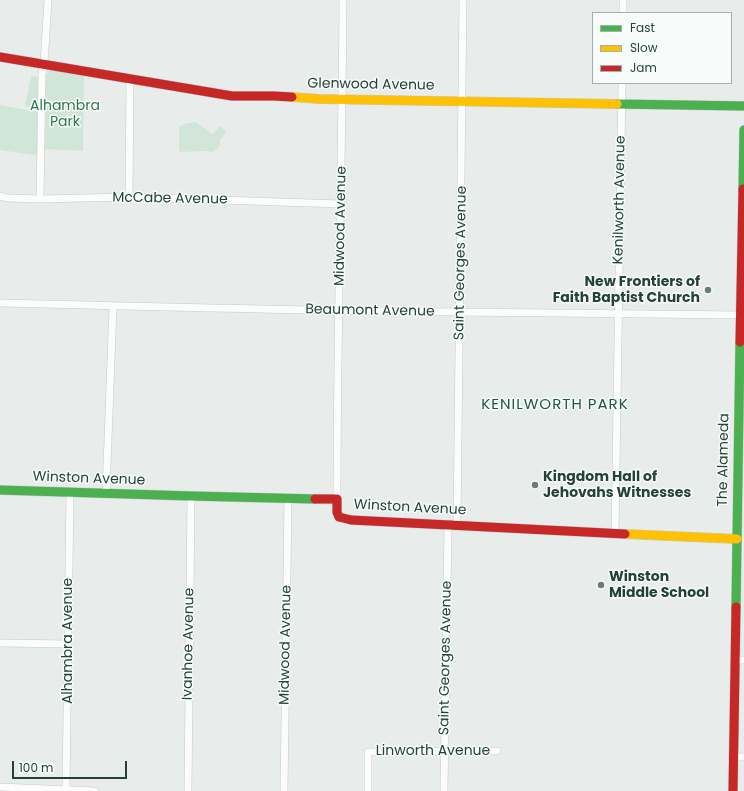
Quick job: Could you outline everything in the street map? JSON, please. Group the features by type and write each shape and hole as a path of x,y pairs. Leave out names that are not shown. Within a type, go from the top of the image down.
{"street":[{"path":"40,199 42,74 48,0"},
{"name":"Midwood Avenue","path":"336,500 337,362 340,310 343,0"},
{"name":"Saint Georges Avenue","path":"444,791 444,751 460,312 463,0"},
{"path":"623,0 623,12"},
{"name":"Glenwood Avenue","path":"0,57 232,96 744,106"},
{"path":"129,197 130,78"},
{"name":"Kenilworth Avenue","path":"615,533 622,84"},
{"name":"The Alameda","path":"733,791 733,757 739,660 737,539 741,484 742,361 740,315 742,294 744,130"},
{"name":"McCabe Avenue","path":"0,196 7,198 40,199 129,197 341,204"},
{"name":"Beaumont Avenue","path":"0,303 460,312 740,315"},
{"path":"106,493 113,306"},
{"name":"Winston Avenue","path":"0,490 336,500 339,517 351,520 737,539"},
{"name":"Alhambra Avenue","path":"66,789 70,492"},
{"name":"Ivanhoe Avenue","path":"188,791 191,496"},
{"name":"Midwood Avenue","path":"284,791 288,498"},
{"path":"0,643 68,644"},
{"name":"Linworth Avenue","path":"368,791 368,752 497,751"},
{"path":"733,757 744,757"},
{"path":"3,788 95,791"}],"green space":[{"name":"Alhambra Park","path":"52,70 81,75 84,77 83,151 45,149 46,75"},
{"name":"Alhambra Park","path":"31,76 38,77 37,107 25,106"},
{"name":"Alhambra Park","path":"0,105 38,112 37,154 35,155 0,150"},
{"path":"195,122 211,134 214,133 219,127 225,130 226,133 220,140 220,146 213,152 181,152 179,150 179,127 184,124"}],"traffic: fast":[{"path":"617,104 744,106"},
{"path":"743,189 744,130"},
{"path":"736,607 740,342"},
{"path":"0,490 315,499"}],"traffic: slow":[{"path":"292,97 319,99 617,104"},
{"path":"625,534 737,539"}],"traffic: jam":[{"path":"0,57 232,96 292,97"},
{"path":"740,342 743,189"},
{"path":"315,499 337,499 337,512 339,517 351,520 625,534"},
{"path":"733,791 736,607"}],"place":[{"name":"New Frontiers of Faith Baptist Church","path":"708,290"},
{"name":"Kingdom Hall of Jehovahs Witnesses","path":"535,485"},
{"name":"Winston Middle School","path":"601,585"}],"district":[{"name":"KENILWORTH PARK","path":"555,405"}]}
